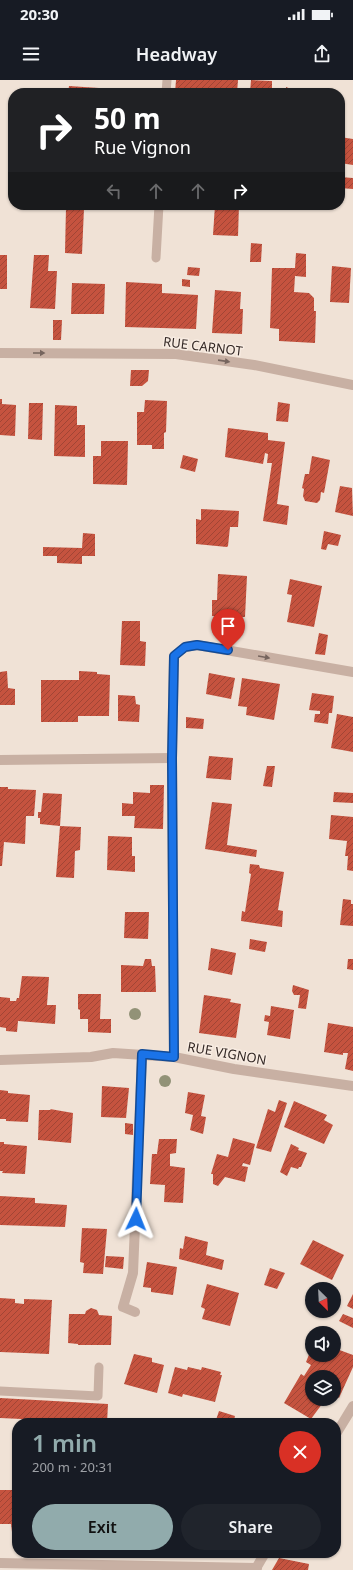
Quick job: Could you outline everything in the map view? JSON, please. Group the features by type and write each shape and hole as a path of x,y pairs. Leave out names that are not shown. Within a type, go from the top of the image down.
{"street":[{"name":"RUE CARNOT","path":"0,353 176,354 254,365 353,385"},
{"path":"174,1057 172,758 174,656 185,647 197,645 353,672"},
{"path":"0,760 172,758"},
{"name":"RUE VIGNON","path":"0,1060 90,1057 113,1053 142,1054 174,1057 234,1069 353,1086"},
{"path":"135,1312 123,1307 133,1273 142,1054"},
{"path":"341,1426 353,1406"},
{"path":"0,1563 256,1569 262,1558"}],"lane":[{"path":"156,258 159,210"},
{"path":"0,1391 98,1396 99,1367"}],"building":[{"path":"176,80 238,80 237,88 175,88"},
{"path":"251,80 272,81 272,88 250,88"},
{"path":"69,86 99,88 69,88"},
{"path":"345,138 353,139 353,165 345,164"},
{"path":"345,177 353,178 353,189 345,188"},
{"path":"66,210 84,210 82,254 65,253"},
{"path":"215,210 239,210 238,236 213,235"},
{"path":"251,243 262,244 261,262 250,262"},
{"path":"296,253 306,254 306,277 295,276 294,292 309,293 314,298 314,311 316,311 315,343 279,341 279,329 270,328 272,268 295,268"},
{"path":"0,255 7,255 7,289 0,289"},
{"path":"34,255 49,255 48,271 57,271 55,309 30,308"},
{"path":"332,266 351,268 349,303 330,302"},
{"path":"188,267 200,268 199,276 187,275"},
{"path":"182,279 190,280 190,287 182,286"},
{"path":"126,282 162,284 162,293 198,295 196,329 125,327"},
{"path":"72,283 105,284 104,314 71,314"},
{"path":"215,290 241,292 240,309 243,309 242,334 212,333"},
{"path":"53,320 62,320 61,340 53,340"},
{"path":"131,370 149,370 148,381 142,386 130,386"},
{"path":"0,399 2,399 2,404 16,405 15,436 0,435"},
{"path":"145,400 167,401 164,449 152,449 152,445 137,445 137,412 144,412"},
{"path":"278,402 290,404 288,422 276,421"},
{"path":"29,403 43,403 42,440 28,439"},
{"path":"55,405 77,406 77,425 85,425 85,457 54,456"},
{"path":"228,428 268,433 268,440 285,442 277,504 289,506 287,525 263,521 272,463 267,463 268,454 265,453 263,464 225,457"},
{"path":"101,441 128,441 127,485 93,484 93,456 101,456"},
{"path":"183,455 198,459 195,472 180,468"},
{"path":"312,456 330,460 324,493 321,492 320,500 317,503 305,501 303,496 304,489 302,488 305,474 309,474"},
{"path":"340,486 352,488 353,516 335,512"},
{"path":"201,509 239,511 238,527 230,527 227,547 196,544 196,519 201,520"},
{"path":"324,531 341,535 338,546 328,544 326,550 321,549"},
{"path":"83,533 95,534 95,556 82,556 82,564 57,563 57,556 43,556 43,547 82,548"},
{"path":"218,574 247,576 245,617 212,616 212,600 217,600"},
{"path":"290,579 322,586 314,627 287,622 292,595 287,594"},
{"path":"122,621 140,621 140,641 146,642 145,666 120,665"},
{"path":"319,633 328,635 325,655 315,654"},
{"path":"7,671 8,688 15,689 15,705 0,705 0,672"},
{"path":"79,671 97,672 97,674 110,675 109,716 78,716 78,722 41,722 41,680 79,680"},
{"path":"209,673 235,678 231,699 206,694"},
{"path":"242,678 280,684 274,720 246,715 247,707 238,706"},
{"path":"312,693 334,696 332,713 329,713 328,724 314,722 315,714 320,714 320,711 309,710"},
{"path":"118,695 135,696 136,704 140,705 139,722 118,721"},
{"path":"337,714 353,717 353,752 331,748"},
{"path":"186,717 204,719 203,729 186,728"},
{"path":"209,756 233,758 231,780 206,778"},
{"path":"267,766 275,766 272,787 263,786"},
{"path":"150,785 164,785 163,829 134,828 135,816 122,816 122,803 133,804 133,792 150,793"},
{"path":"0,787 8,787 8,789 36,790 34,816 26,816 25,844 4,842 2,866 0,866"},
{"path":"334,792 353,793 353,803 333,802"},
{"path":"43,793 62,794 60,826 40,824 38,812 41,812"},
{"path":"212,802 232,804 227,845 257,850 256,857 205,849"},
{"path":"331,815 353,817 353,871 347,870 348,856 345,856 347,841 329,839"},
{"path":"60,826 81,827 80,850 75,851 74,878 56,877"},
{"path":"108,836 132,837 132,856 135,856 135,872 107,870"},
{"path":"250,864 259,865 260,868 284,872 278,910 283,911 282,927 241,921 242,911 245,912 251,874 249,873"},
{"path":"343,899 351,900 351,904 353,904 353,926 340,925"},
{"path":"125,912 149,912 148,939 124,938"},
{"path":"250,939 267,942 265,952 249,949"},
{"path":"211,948 236,953 232,975 208,970"},
{"path":"145,959 151,959 152,966 155,966 156,992 121,992 121,965 143,966"},
{"path":"348,959 353,959 353,970 347,969"},
{"path":"22,976 49,977 47,1005 56,1005 55,1024 18,1021 17,1032 6,1031 6,1028 0,1027 0,997 10,998 10,1001 16,1001 17,998 19,998"},
{"path":"293,985 309,990 306,1009 298,1008 300,995 294,995 292,991"},
{"path":"78,994 101,994 100,1019 111,1019 111,1033 88,1032 88,1019 80,1019"},
{"path":"204,995 231,999 230,1002 241,1004 236,1038 199,1033"},
{"path":"271,1006 294,1010 290,1039 267,1035 269,1022 264,1021 265,1015 270,1016"},
{"path":"328,1023 353,1027 353,1071 345,1069 348,1053 343,1053 343,1055 324,1052"},
{"path":"102,1086 129,1088 126,1118 101,1117"},
{"path":"0,1090 8,1091 8,1093 30,1095 28,1122 6,1121 6,1119 0,1119"},
{"path":"188,1092 205,1095 201,1116 206,1117 203,1134 190,1130 193,1115 185,1113"},
{"path":"279,1100 287,1103 271,1152 256,1148 268,1109 275,1112"},
{"path":"294,1101 327,1115 324,1120 333,1125 324,1144 284,1127"},
{"path":"50,1109 73,1113 71,1143 38,1140 39,1110 51,1110"},
{"path":"125,1123 133,1124 133,1135 125,1134"},
{"path":"233,1138 255,1144 250,1165 243,1163 242,1166 248,1167 245,1182 225,1177 218,1186 213,1184 213,1174 211,1174 217,1154 228,1157"},
{"path":"159,1139 177,1139 176,1153 170,1154 170,1166 185,1168 183,1203 164,1202 165,1185 150,1184 152,1154 157,1154"},
{"path":"0,1142 4,1142 4,1144 27,1146 25,1174 2,1173 3,1171 0,1171"},
{"path":"291,1144 299,1148 298,1150 307,1153 301,1167 298,1169 291,1167 287,1176 280,1172"},
{"path":"0,1196 35,1198 35,1203 67,1205 65,1227 0,1225"},
{"path":"82,1228 107,1229 103,1274 83,1273 84,1263 80,1262"},
{"path":"185,1236 208,1242 206,1255 224,1260 222,1270 179,1259 180,1248 183,1249"},
{"path":"313,1240 344,1255 332,1280 300,1264"},
{"path":"106,1256 124,1257 123,1269 105,1267"},
{"path":"147,1262 177,1267 173,1295 151,1292 151,1288 143,1287"},
{"path":"270,1268 285,1273 277,1289 264,1285"},
{"path":"207,1284 239,1293 230,1326 202,1319 205,1309 201,1307"},
{"path":"353,1294 353,1309 347,1306"},
{"path":"0,1298 15,1299 15,1303 24,1304 24,1299 52,1300 49,1354 0,1352"},
{"path":"91,1308 97,1310 99,1315 112,1316 111,1345 78,1345 68,1343 69,1314 85,1314 86,1311"},
{"path":"343,1314 353,1318 353,1328 339,1321"},
{"path":"341,1351 353,1355 353,1367 341,1394 341,1370 308,1370 311,1365 306,1362 341,1362"},
{"path":"134,1354 152,1358 152,1362 164,1365 157,1393 124,1384"},
{"path":"175,1367 187,1370 188,1367 201,1370 202,1367 221,1372 220,1375 222,1375 215,1402 183,1394 182,1397 168,1393"},
{"path":"301,1374 304,1376 305,1374 305,1406 321,1406 312,1418 284,1403"},
{"path":"0,1398 108,1404 107,1418 0,1418"},
{"path":"219,1411 235,1416 234,1418 217,1418"},
{"path":"0,1490 12,1490 12,1532 11,1524 0,1524"},
{"path":"279,1558 309,1564 308,1570 272,1570"}],"route":[{"path":"136,1219 142,1054 174,1057 172,758 174,656 185,647 197,645 228,650"}]}
